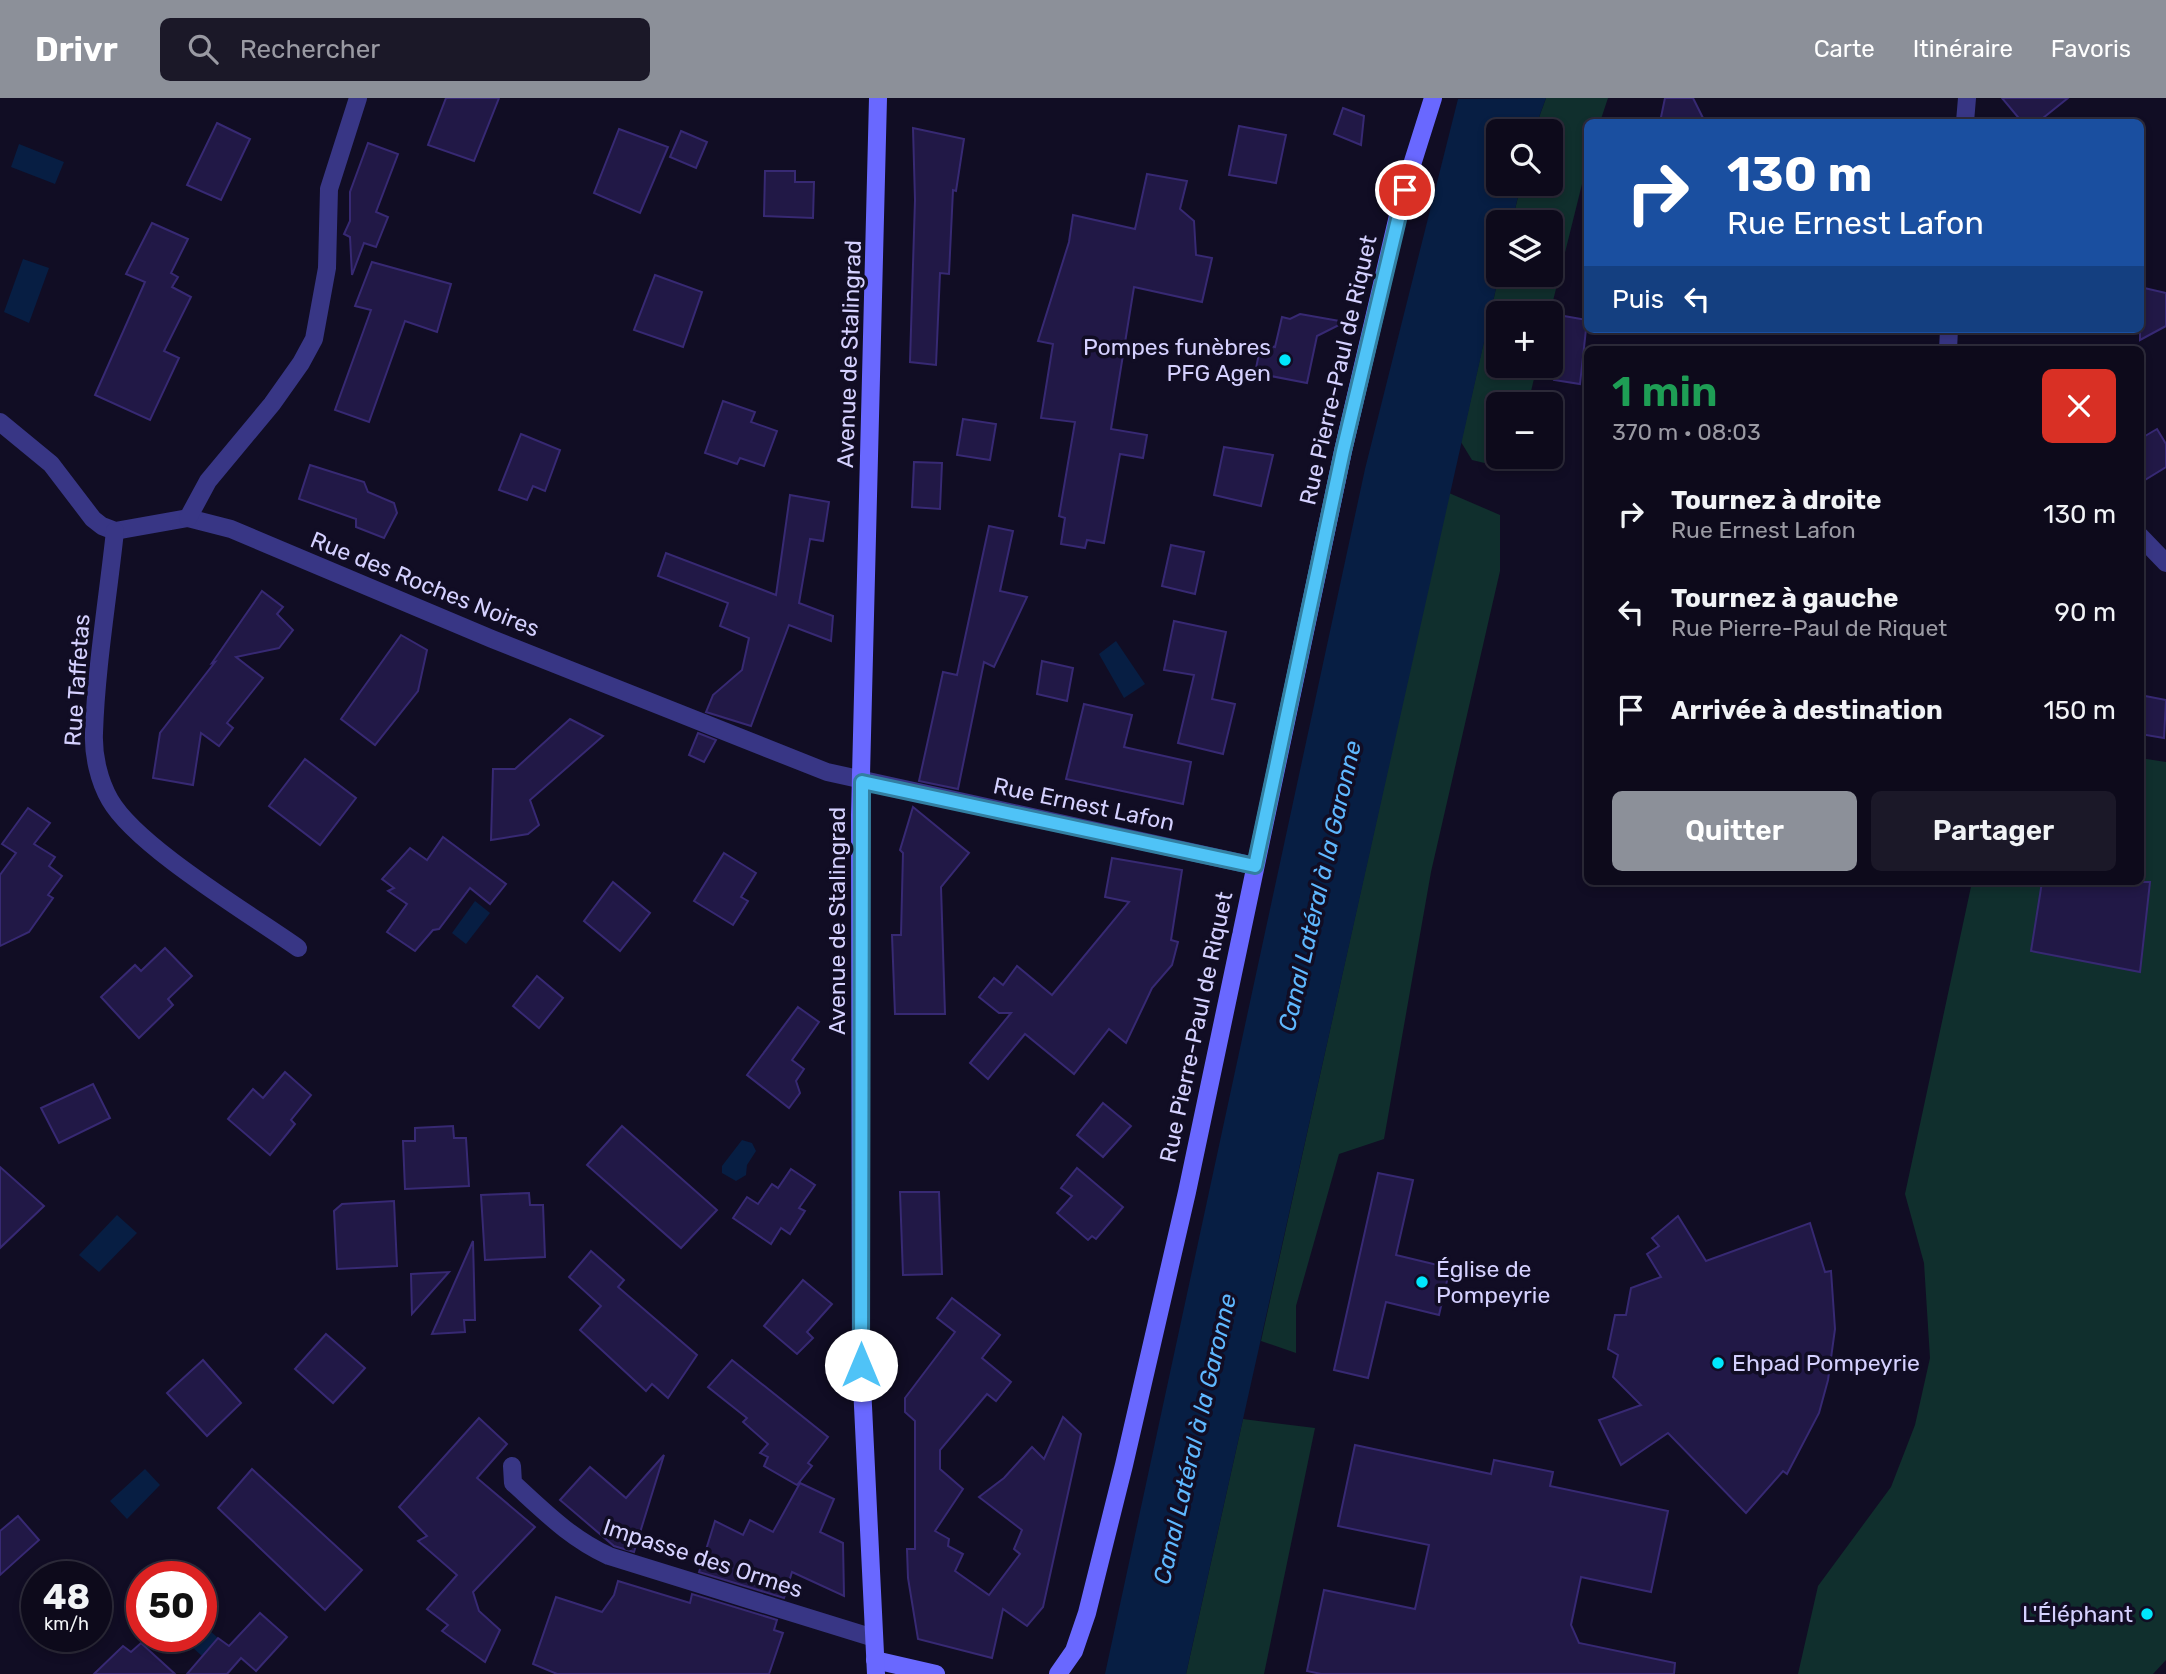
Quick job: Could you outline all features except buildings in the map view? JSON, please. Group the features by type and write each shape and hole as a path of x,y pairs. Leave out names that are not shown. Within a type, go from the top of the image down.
{"street":[{"path":"188,518 208,481 272,404 301,363 314,339 327,268 328,189 358,98"},
{"name":"Avenue de Stalingrad","path":"875,1670 861,1365 862,782 878,98"},
{"name":"Rue Pierre-Paul de Riquet","path":"1058,1674 1074,1651 1087,1613 1124,1465 1186,1192 1343,451 1405,190 1433,98"},
{"path":"1965,119 1967,98"},
{"path":"0,422 51,464 93,519 115,531"},
{"name":"Rue des Roches Noires","path":"115,531 188,518 231,529 691,719 827,772 862,782"},
{"name":"Rue Taffetas","path":"115,531 94,734 98,771 104,788 122,817 149,841 298,948"},
{"path":"2144,540 2166,563"},
{"name":"Rue Ernest Lafon","path":"862,782 1255,866"},
{"name":"Impasse des Ormes","path":"512,1466 513,1483 574,1538 590,1547 609,1556 874,1638"},
{"path":"875,1670 936,1674"}],"green space":[{"path":"1546,98 1608,98 1601,119 1584,119 1584,176 1563,261 1563,210 1515,210 1518,196 1563,196 1563,119 1538,119"},
{"path":"1496,287 1556,287 1553,301 1493,301"},
{"path":"1486,332 1486,378 1534,378 1531,392 1486,392 1486,463 1472,460 1461,442"},
{"path":"1449,493 1500,515 1500,571 1431,872 1384,1139 1339,1154 1296,1306 1296,1353 1261,1341"},
{"path":"2144,759 2166,762 2166,1660 2153,1674 1798,1674 1818,1586 1891,1487 1915,1425 1930,1358 1924,1263 1905,1194 1971,885 2144,885"},
{"path":"1243,1419 1315,1428 1264,1674 1186,1674"}],"water":[{"name":"Canal Latéral à la Garonne","path":"1546,98 1538,119 1486,119 1486,196 1518,196 1515,210 1486,210 1486,287 1496,287 1493,301 1486,301 1486,333 1186,1674 1105,1674 1365,469 1458,99"},
{"path":"19,144 64,162 55,184 11,167"},
{"path":"23,259 49,268 29,323 4,312"},
{"path":"1116,641 1145,684 1124,698 1099,654"},
{"path":"475,901 490,913 466,944 452,933"},
{"path":"742,1140 752,1143 756,1151 747,1165 746,1175 736,1181 722,1173 722,1166"},
{"path":"117,1215 137,1233 99,1272 79,1255"},
{"path":"145,1469 160,1485 127,1519 110,1501"}],"place":[{"name":"Pompes funèbres PFG Agen","path":"1285,360"},
{"name":"Église de Pompeyrie","path":"1422,1282"},
{"name":"Ehpad Pompeyrie","path":"1718,1363"},
{"name":"L'Éléphant","path":"2147,1614"}],"route":[{"path":"861,1365 862,782 1255,866 1343,451 1405,190"}]}
